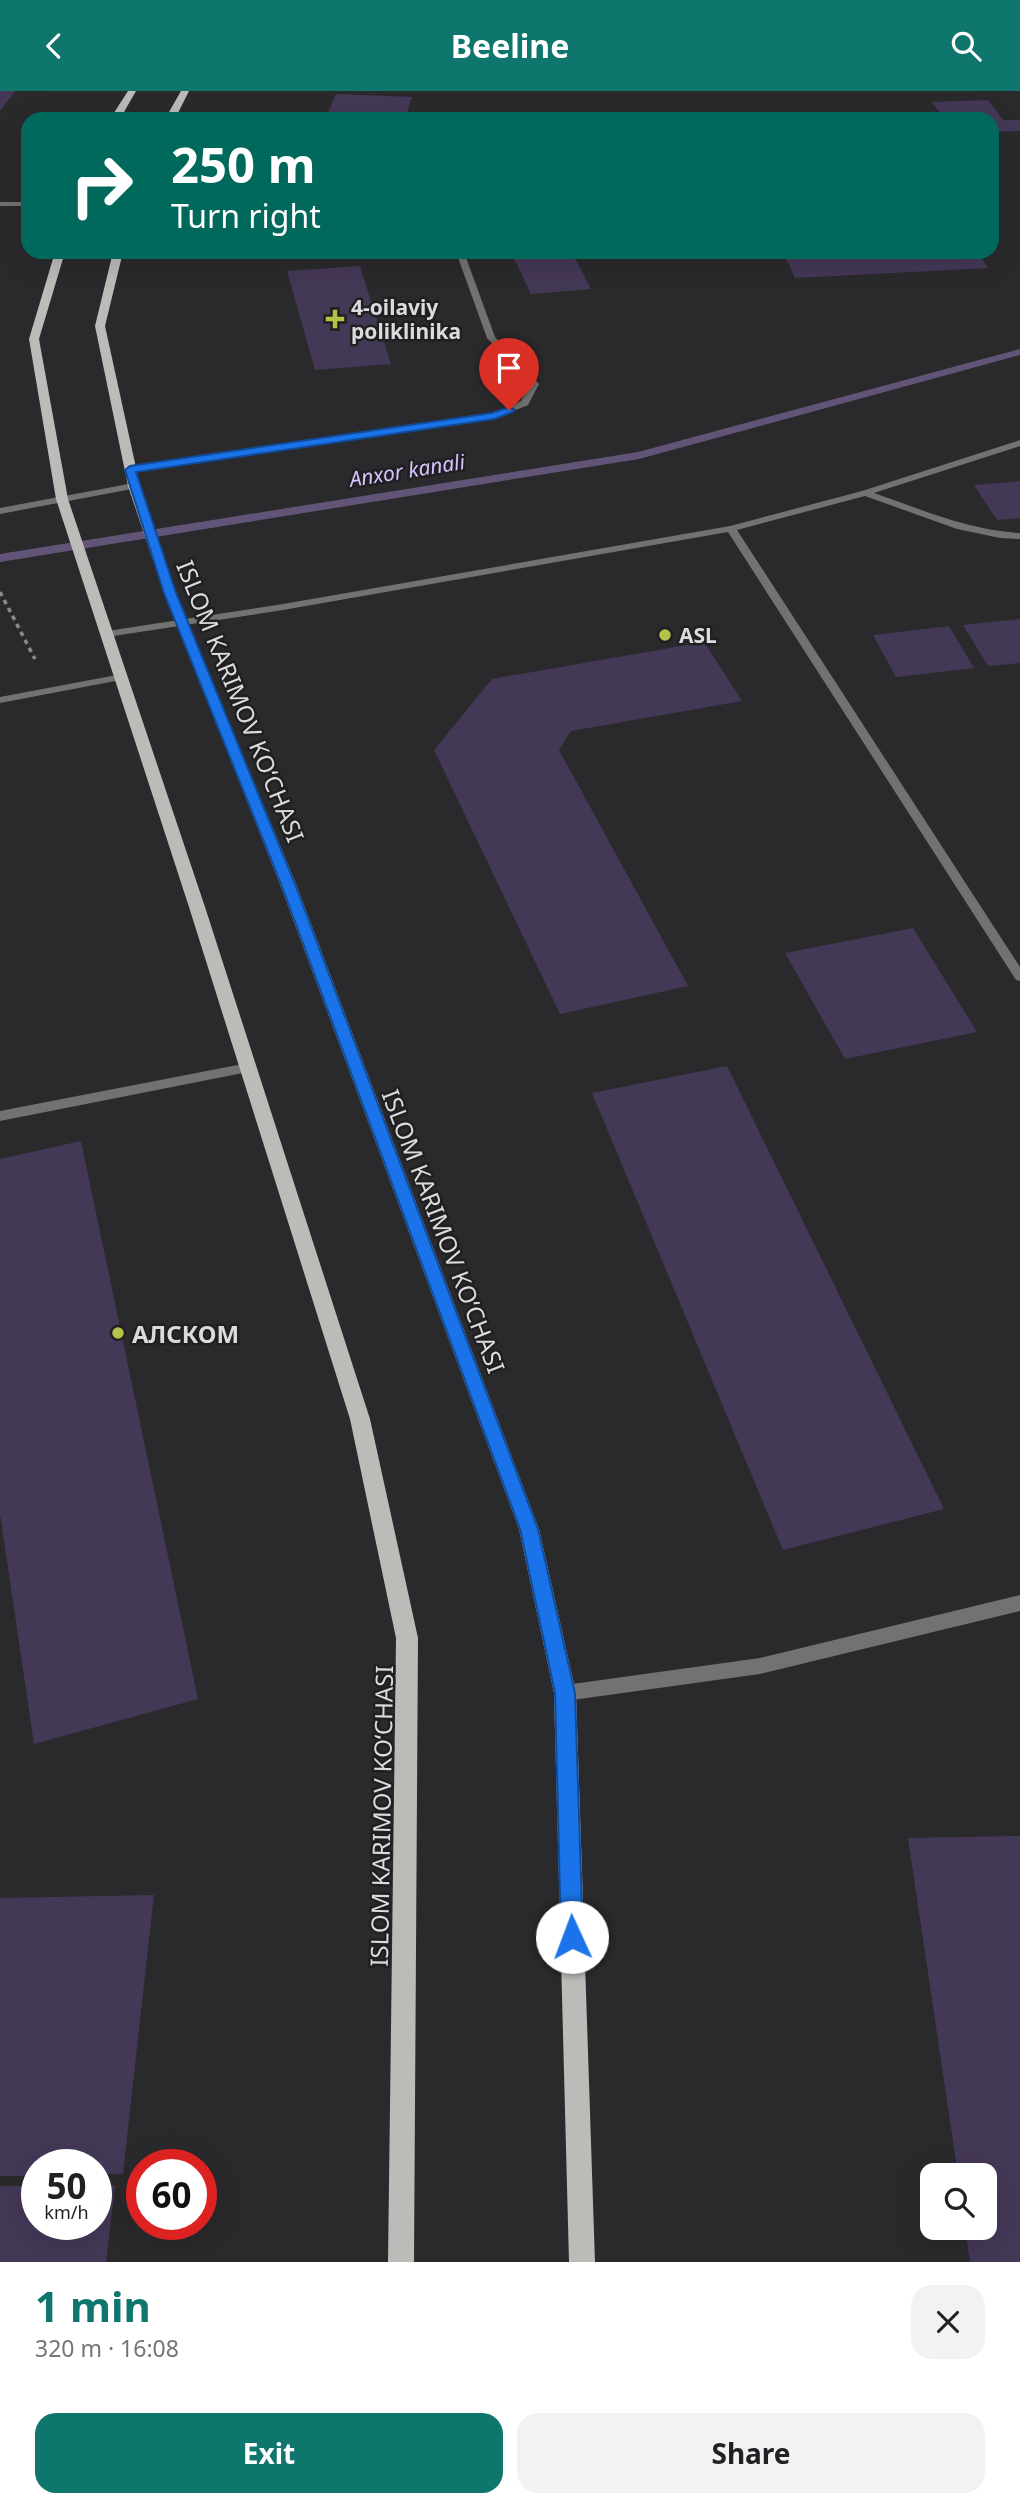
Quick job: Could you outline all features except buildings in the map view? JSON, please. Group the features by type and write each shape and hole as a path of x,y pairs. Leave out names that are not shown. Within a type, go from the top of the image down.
{"main road":[{"path":"119,112 132,91"},
{"path":"174,112 185,91"},
{"name":"ISLOM KARIMOV KO‘CHASI","path":"58,259 34,339 62,499 360,1419 407,1638 401,2262"},
{"name":"ISLOM KARIMOV KO‘CHASI","path":"116,259 100,326 134,486 170,593 288,884 529,1529 565,1693 582,2262"}],"street":[{"path":"0,204 21,204"},
{"path":"130,470 494,416 525,403 535,384 491,338 463,259"},
{"path":"107,634 731,529 865,493 1020,443"},
{"path":"0,511 134,486"},
{"path":"865,493 960,527 1002,536 1020,536"},
{"path":"731,529 1020,977"},
{"path":"0,700 121,677"},
{"path":"0,1116 248,1068"},
{"path":"565,1693 760,1666 1020,1603"}],"path":[{"path":"0,592 52,689"}],"waterway":[{"name":"Anxor kanali","path":"0,558 639,455 1020,352"}],"place":[{"name":"4-oilaviy poliklinika","path":"335,319"},
{"name":"ASL","path":"665,635"},
{"name":"АЛСКОМ","path":"118,1333"}],"route":[{"path":"509,410 494,416 130,470 170,593 288,884 529,1529 565,1693 572,1937"}]}
